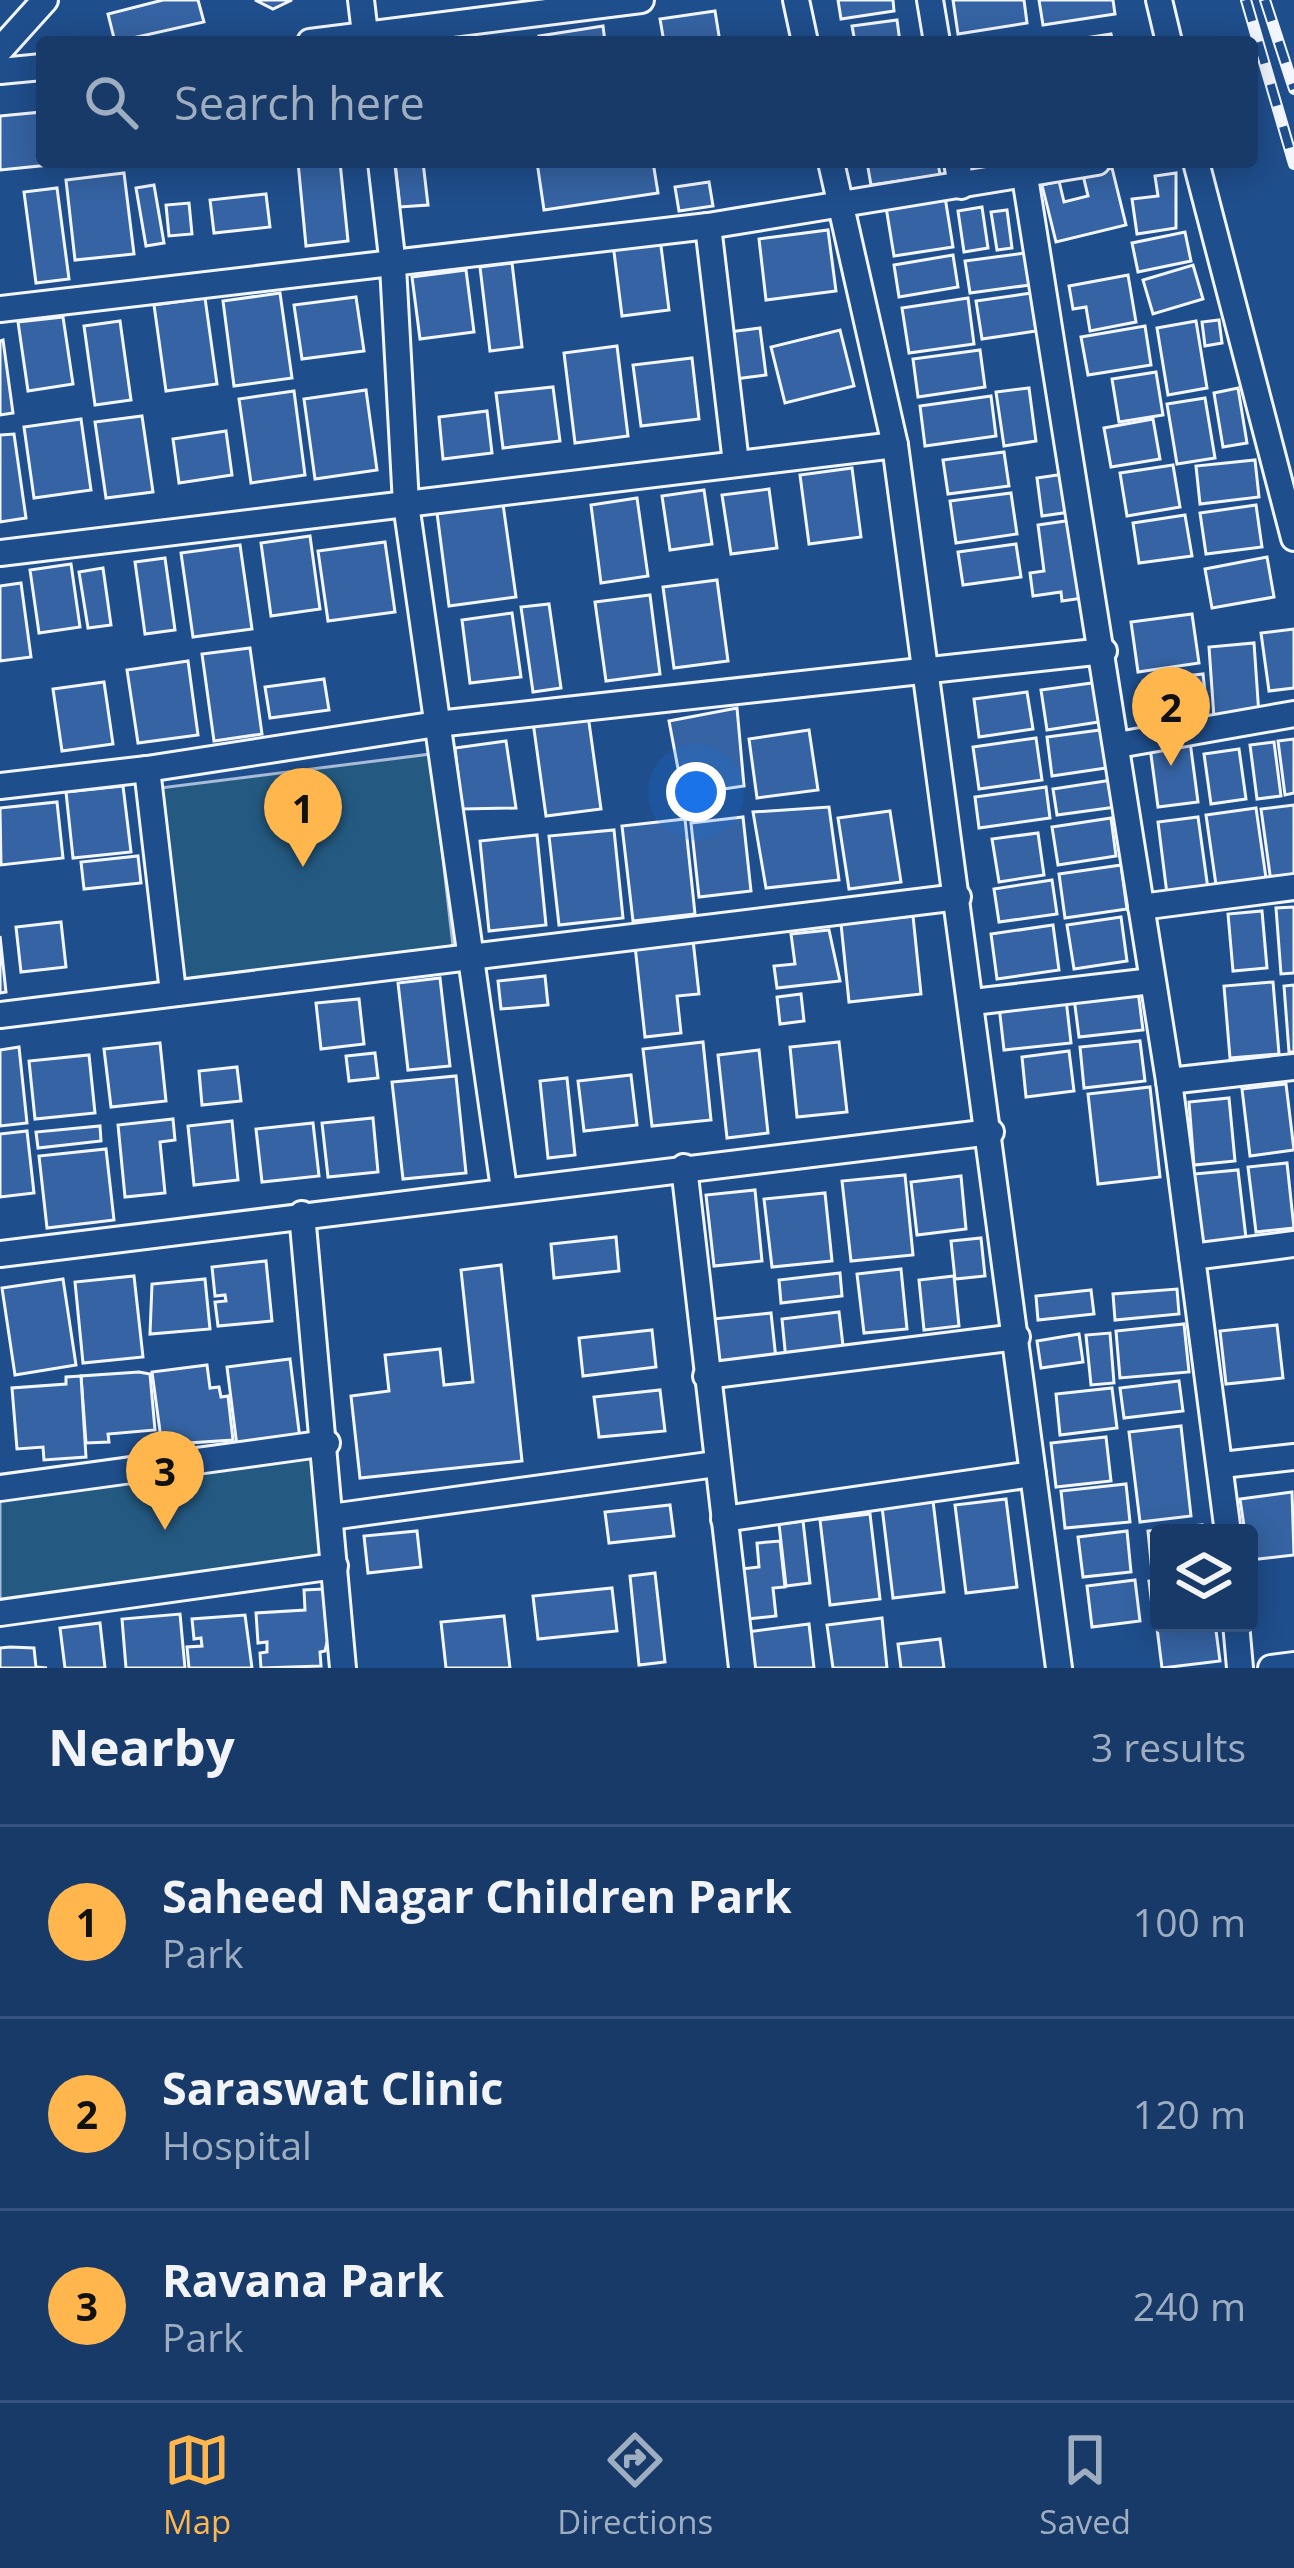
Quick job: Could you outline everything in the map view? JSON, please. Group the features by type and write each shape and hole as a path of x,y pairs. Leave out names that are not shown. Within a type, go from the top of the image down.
{"street":[{"path":"0,50 45,0"},
{"path":"361,0 366,36"},
{"path":"387,36 641,0"},
{"path":"796,0 804,36"},
{"path":"929,0 936,36"},
{"path":"1159,0 1168,36"},
{"path":"0,71 36,68"},
{"path":"382,168 393,266 406,504 504,1189"},
{"path":"832,168 895,445 991,1132 1059,1668"},
{"path":"0,308 708,226 841,205 958,174 1025,177 1068,168"},
{"path":"1198,168 1294,538"},
{"path":"1025,177 1104,651 1227,1524"},
{"path":"708,226 736,464"},
{"path":"0,553 895,445"},
{"path":"0,786 147,769 437,724 1104,651"},
{"path":"1118,745 1294,714"},
{"path":"147,769 173,992"},
{"path":"1141,907 1294,887"},
{"path":"0,1016 468,953 958,897"},
{"path":"973,1002 1152,981"},
{"path":"1168,1081 1294,1067"},
{"path":"0,1254 991,1132"},
{"path":"684,1167 742,1668"},
{"path":"302,1214 327,1443 343,1668"},
{"path":"1192,1257 1294,1244"},
{"path":"706,1376 1017,1337"},
{"path":"0,1489 327,1443"},
{"path":"1222,1465 1294,1457"},
{"path":"332,1517 716,1464"},
{"path":"724,1519 1033,1474"},
{"path":"0,1613 334,1566"},
{"path":"1237,1632 1240,1668"},
{"path":"1271,1668 1294,1665"}],"shaded area":[{"path":"431,754 453,946 174,982 152,789"},
{"path":"327,1443 334,1556 0,1615 0,1488"}],"building":[{"path":"163,0 198,0 204,22 142,36 114,36 108,14"},
{"path":"255,0 292,0 273,9"},
{"path":"838,0 893,0 894,11 841,19"},
{"path":"953,0 1024,0 1027,23 958,34"},
{"path":"1039,0 1113,0 1115,14 1043,25"},
{"path":"715,11 719,36 663,36 660,19"},
{"path":"897,20 899,36 854,36 852,26"},
{"path":"603,26 604,36 539,36"},
{"path":"36,113 36,166 0,170 0,116"},
{"path":"299,168 341,168 348,241 306,246"},
{"path":"396,168 424,168 428,205 400,207"},
{"path":"538,168 654,168 658,193 544,210"},
{"path":"868,168 939,168 940,175 871,185"},
{"path":"1112,168 1126,225 1056,242 1042,185 1059,181 1064,202 1088,196 1083,175"},
{"path":"124,173 134,254 75,260 66,180"},
{"path":"1176,173 1176,228 1137,234 1132,199 1158,196 1155,176"},
{"path":"709,182 713,206 679,211 675,187"},
{"path":"154,185 164,243 146,246 136,188"},
{"path":"57,188 69,279 36,283 24,192"},
{"path":"266,194 270,227 214,233 210,200"},
{"path":"945,197 953,247 894,256 886,207"},
{"path":"189,203 192,234 169,236 166,205"},
{"path":"982,207 988,248 964,252 958,211"},
{"path":"1007,210 1012,248 997,250 991,212"},
{"path":"828,230 836,291 766,300 759,239"},
{"path":"1185,232 1191,261 1138,272 1132,243"},
{"path":"660,238 669,310 622,316 613,244"},
{"path":"1025,253 1030,285 970,293 965,261"},
{"path":"953,255 958,287 899,297 894,265"},
{"path":"512,263 522,347 490,351 480,267"},
{"path":"1193,265 1203,299 1153,314 1143,280"},
{"path":"466,270 474,332 420,339 412,277"},
{"path":"1128,275 1136,322 1090,331 1086,307 1073,309 1069,286"},
{"path":"280,293 292,378 234,386 223,301"},
{"path":"1031,293 1036,331 982,339 976,301"},
{"path":"356,297 364,351 302,359 294,305"},
{"path":"205,298 217,384 166,391 154,305"},
{"path":"968,298 974,344 909,353 902,308"},
{"path":"63,317 73,384 28,391 18,322"},
{"path":"1219,320 1222,343 1205,346 1202,322"},
{"path":"120,321 131,400 95,405 84,326"},
{"path":"1196,321 1207,388 1168,395 1157,328"},
{"path":"1145,326 1151,365 1088,375 1081,337"},
{"path":"760,328 766,375 735,379 729,332"},
{"path":"840,330 854,386 785,403 771,347"},
{"path":"0,341 13,413 0,415"},
{"path":"617,346 628,436 575,443 564,353"},
{"path":"980,350 985,387 918,397 913,359"},
{"path":"692,358 699,419 641,426 633,365"},
{"path":"1156,372 1163,415 1119,422 1112,379"},
{"path":"553,387 560,441 503,448 496,393"},
{"path":"1029,388 1036,441 1004,446 996,392"},
{"path":"1238,388 1247,443 1223,447 1214,393"},
{"path":"366,390 377,470 315,479 304,399"},
{"path":"294,391 305,475 251,483 239,399"},
{"path":"991,396 996,436 925,446 920,406"},
{"path":"1205,398 1215,458 1177,464 1167,404"},
{"path":"487,411 492,453 443,459 439,417"},
{"path":"142,416 153,492 106,498 95,422"},
{"path":"81,419 91,490 34,498 24,427"},
{"path":"1153,419 1160,459 1111,467 1104,428"},
{"path":"226,431 232,475 179,483 173,439"},
{"path":"14,434 26,518 0,522 0,435"},
{"path":"1004,452 1009,486 948,494 943,460"},
{"path":"1255,460 1259,497 1200,504 1196,466"},
{"path":"1173,465 1180,507 1127,516 1120,473"},
{"path":"852,468 861,537 809,544 800,475"},
{"path":"1071,473 1077,511 1042,516 1037,478"},
{"path":"769,489 777,548 731,554 722,495"},
{"path":"704,490 712,544 670,550 662,496"},
{"path":"1011,493 1017,534 956,543 950,501"},
{"path":"637,498 648,576 601,583 591,505"},
{"path":"503,504 516,597 449,606 437,513"},
{"path":"1256,505 1262,547 1206,554 1200,513"},
{"path":"1185,515 1192,556 1139,563 1133,523"},
{"path":"1079,519 1090,597 1062,601 1061,592 1033,596 1030,573 1044,571 1038,525"},
{"path":"310,536 320,609 271,616 261,543"},
{"path":"385,542 395,612 328,621 318,551"},
{"path":"1016,544 1021,577 963,585 958,552"},
{"path":"240,545 252,629 193,637 181,553"},
{"path":"1267,557 1274,597 1212,608 1205,569"},
{"path":"165,558 175,630 145,634 135,562"},
{"path":"71,564 80,627 39,633 30,570"},
{"path":"103,568 111,625 88,628 79,572"},
{"path":"717,580 728,661 674,668 663,587"},
{"path":"21,583 31,657 0,661 0,586"},
{"path":"650,595 660,674 606,681 595,602"},
{"path":"549,604 561,688 533,692 521,607"},
{"path":"512,613 521,677 470,683 462,620"},
{"path":"1192,614 1199,663 1138,672 1131,622"},
{"path":"1294,629 1294,688 1269,691 1261,633"},
{"path":"1254,643 1259,715 1214,718 1209,647"},
{"path":"250,648 262,734 214,741 202,654"},
{"path":"188,661 198,735 138,743 127,670"},
{"path":"1203,674 1208,719 1148,727 1143,681"},
{"path":"324,679 329,710 270,718 265,687"},
{"path":"104,682 113,744 62,751 53,689"},
{"path":"1099,682 1105,721 1047,730 1041,690"},
{"path":"1027,692 1033,729 979,737 974,699"},
{"path":"737,708 744,786 683,795 669,721"},
{"path":"588,715 601,809 546,816 533,722"},
{"path":"809,730 818,790 757,798 749,739"},
{"path":"1100,730 1106,768 1052,776 1047,737"},
{"path":"1189,734 1198,802 1158,807 1149,740"},
{"path":"1036,738 1042,780 979,789 973,747"},
{"path":"1294,739 1294,793 1285,795 1278,741"},
{"path":"506,741 516,808 462,809 455,748"},
{"path":"1274,742 1281,796 1257,799 1250,745"},
{"path":"1239,749 1246,799 1211,804 1204,754"},
{"path":"1112,780 1116,807 1057,815 1053,789"},
{"path":"123,786 131,852 73,858 66,792"},
{"path":"1046,787 1050,818 979,828 975,797"},
{"path":"57,802 63,858 1,865 0,808"},
{"path":"1294,805 1294,879 1271,882 1261,809"},
{"path":"829,807 839,880 766,888 753,812"},
{"path":"1256,808 1266,878 1216,885 1206,815"},
{"path":"890,811 901,882 849,889 838,818"},
{"path":"743,817 751,891 699,897 691,823"},
{"path":"1198,817 1208,889 1167,894 1158,822"},
{"path":"1111,818 1116,856 1058,865 1052,827"},
{"path":"685,819 695,914 633,921 622,826"},
{"path":"614,830 623,918 559,925 549,836"},
{"path":"1038,833 1044,875 999,882 992,839"},
{"path":"537,835 546,925 489,931 480,841"},
{"path":"138,856 141,883 84,889 81,862"},
{"path":"1121,865 1127,909 1065,918 1059,874"},
{"path":"1052,880 1057,914 999,922 994,889"},
{"path":"1294,907 1294,973 1281,974 1276,908"},
{"path":"1262,911 1267,968 1233,971 1228,914"},
{"path":"913,916 921,994 849,1002 841,924"},
{"path":"1121,917 1127,961 1074,969 1067,925"},
{"path":"61,922 66,967 21,972 16,927"},
{"path":"1053,925 1059,970 997,979 991,934"},
{"path":"829,930 840,981 777,988 774,966 795,964 791,934"},
{"path":"0,936 6,992 0,993"},
{"path":"693,940 699,994 677,996 681,1033 645,1037 635,946"},
{"path":"545,976 548,1005 501,1009 498,981"},
{"path":"440,978 450,1066 408,1070 398,983"},
{"path":"1273,982 1279,1054 1230,1058 1224,986"},
{"path":"1294,985 1294,1052 1289,1052 1284,986"},
{"path":"1138,991 1143,1030 1079,1037 1074,998"},
{"path":"801,994 804,1021 780,1024 777,997"},
{"path":"359,999 364,1044 321,1049 316,1003"},
{"path":"1066,999 1071,1043 1004,1050 999,1006"},
{"path":"1140,1041 1145,1081 1084,1088 1080,1047"},
{"path":"703,1042 711,1120 652,1126 643,1049"},
{"path":"839,1042 847,1112 797,1117 790,1047"},
{"path":"160,1043 166,1101 111,1107 104,1049"},
{"path":"19,1047 27,1123 0,1126 0,1050"},
{"path":"759,1050 768,1133 727,1138 718,1055"},
{"path":"1069,1051 1074,1091 1026,1097 1022,1057"},
{"path":"375,1053 378,1078 349,1081 346,1056"},
{"path":"89,1055 95,1113 35,1119 29,1061"},
{"path":"237,1067 241,1101 202,1105 199,1071"},
{"path":"631,1075 637,1125 584,1131 578,1081"},
{"path":"456,1076 466,1173 403,1179 392,1082"},
{"path":"567,1078 575,1155 548,1158 540,1081"},
{"path":"1286,1084 1294,1150 1250,1156 1242,1089"},
{"path":"1150,1087 1160,1177 1098,1184 1088,1094"},
{"path":"1229,1098 1235,1161 1194,1165 1189,1102"},
{"path":"373,1118 378,1172 328,1177 322,1123"},
{"path":"173,1119 175,1140 160,1142 165,1193 125,1197 118,1125"},
{"path":"232,1121 238,1180 194,1185 188,1126"},
{"path":"313,1123 319,1176 262,1182 256,1129"},
{"path":"100,1126 101,1141 38,1148 36,1132"},
{"path":"27,1131 34,1193 0,1197 0,1134"},
{"path":"106,1149 114,1220 47,1228 39,1156"},
{"path":"1287,1163 1294,1228 1256,1232 1248,1167"},
{"path":"1238,1170 1246,1238 1202,1243 1194,1174"},
{"path":"905,1175 913,1255 851,1261 842,1181"},
{"path":"961,1176 966,1229 917,1235 911,1182"},
{"path":"755,1190 762,1261 714,1266 706,1195"},
{"path":"825,1193 832,1261 772,1267 764,1199"},
{"path":"616,1237 619,1271 554,1278 551,1244"},
{"path":"981,1238 985,1276 955,1279 951,1241"},
{"path":"266,1261 272,1321 218,1326 215,1302 226,1301 225,1295 215,1296 212,1267"},
{"path":"501,1265 522,1461 360,1478 351,1396 389,1391 385,1355 440,1349 444,1385 473,1382 461,1270"},
{"path":"901,1269 907,1329 864,1333 857,1274"},
{"path":"840,1273 842,1296 781,1303 779,1280"},
{"path":"134,1276 143,1357 83,1363 75,1282"},
{"path":"954,1276 959,1326 924,1330 919,1280"},
{"path":"63,1279 76,1365 15,1375 2,1288"},
{"path":"205,1279 210,1329 150,1334 152,1284"},
{"path":"1177,1289 1179,1314 1115,1320 1113,1294"},
{"path":"1091,1290 1094,1314 1038,1320 1036,1296"},
{"path":"839,1312 844,1354 786,1360 782,1319"},
{"path":"771,1313 776,1359 718,1365 713,1319"},
{"path":"1184,1324 1189,1372 1120,1378 1116,1331"},
{"path":"1277,1325 1283,1378 1226,1384 1220,1331"},
{"path":"652,1330 656,1367 583,1376 579,1338"},
{"path":"1110,1333 1114,1383 1091,1385 1086,1335"},
{"path":"1079,1334 1083,1362 1041,1368 1037,1341"},
{"path":"290,1359 300,1439 237,1446 227,1367"},
{"path":"207,1365 210,1388 219,1387 221,1397 228,1396 233,1440 189,1443 191,1458 164,1461 152,1372"},
{"path":"150,1374 155,1430 108,1434 109,1442 86,1443 81,1376"},
{"path":"81,1376 86,1457 44,1460 43,1447 17,1449 12,1388 66,1384 66,1377"},
{"path":"1179,1381 1183,1411 1124,1418 1120,1388"},
{"path":"1112,1388 1117,1428 1060,1435 1056,1394"},
{"path":"660,1390 665,1431 599,1437 594,1397"},
{"path":"1181,1426 1191,1516 1140,1522 1129,1432"},
{"path":"1106,1437 1111,1481 1056,1487 1051,1443"},
{"path":"1126,1484 1130,1522 1065,1528 1061,1491"},
{"path":"1292,1492 1294,1555 1258,1559 1258,1524 1244,1524 1240,1499"},
{"path":"1006,1499 1017,1587 966,1593 955,1505"},
{"path":"933,1501 944,1592 893,1598 882,1507"},
{"path":"670,1505 674,1536 609,1543 605,1512"},
{"path":"870,1514 880,1599 830,1605 820,1520"},
{"path":"803,1521 810,1583 786,1586 779,1524"},
{"path":"417,1531 421,1567 368,1573 364,1536"},
{"path":"1127,1531 1131,1572 1083,1577 1078,1537"},
{"path":"780,1541 785,1587 773,1588 776,1616 747,1619 741,1569 759,1567 757,1543"},
{"path":"655,1573 665,1662 639,1665 630,1576"},
{"path":"1135,1580 1140,1621 1092,1627 1087,1586"},
{"path":"612,1588 617,1631 538,1639 533,1596"},
{"path":"323,1589 328,1638 325,1651 320,1652 321,1666 261,1668 260,1653 267,1652 267,1642 258,1643 256,1613 305,1610 304,1590"},
{"path":"180,1614 185,1668 126,1668 122,1619"},
{"path":"245,1615 252,1668 189,1668 187,1647 202,1646 201,1638 194,1639 192,1619"},
{"path":"504,1616 510,1668 446,1668 441,1622"},
{"path":"882,1618 887,1668 833,1668 827,1625"},
{"path":"100,1623 105,1668 65,1668 60,1628"},
{"path":"809,1624 814,1668 751,1668 747,1632"},
{"path":"1158,1632 1216,1632 1220,1661 1162,1668"},
{"path":"940,1639 944,1668 901,1668 898,1644"},
{"path":"0,1648 34,1648 36,1667 47,1668 0,1668"}],"railway":[{"path":"1246,0 1257,36"},
{"path":"1265,0 1294,89"},
{"path":"1258,41 1294,164"}],"place":[{"name":"Saraswat Clinic","path":"1171,766"},
{"name":"Saheed Nagar Children Park","path":"303,867"},
{"name":"Ravana Park","path":"165,1530"}]}
